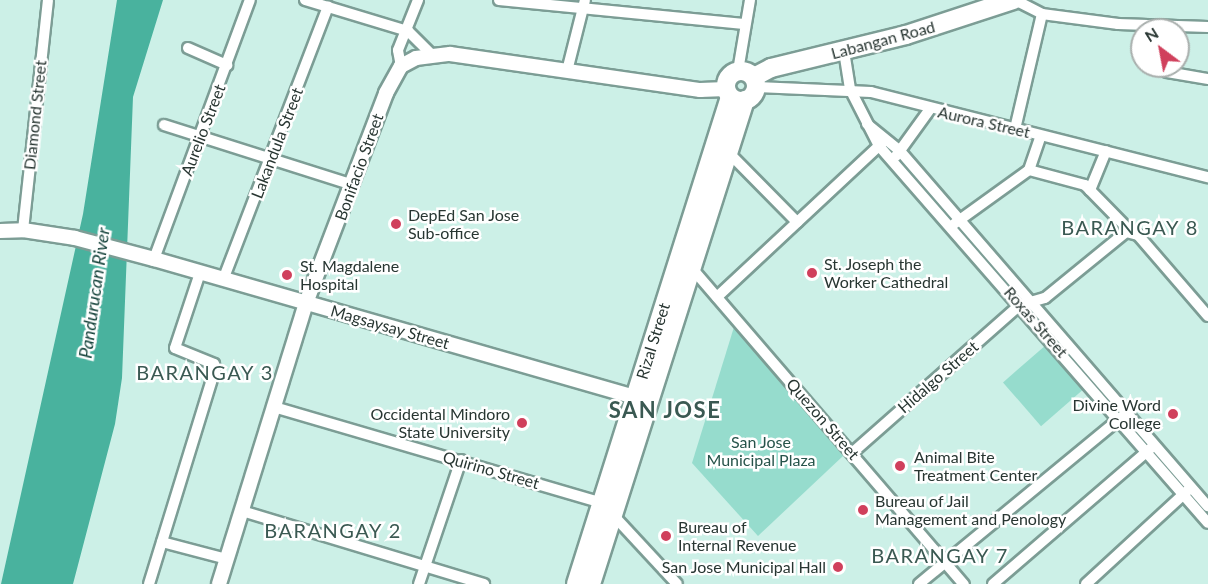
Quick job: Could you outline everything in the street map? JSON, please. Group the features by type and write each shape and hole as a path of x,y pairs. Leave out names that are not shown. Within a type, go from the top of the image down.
{"main road":[{"name":"Labangan Road","path":"742,87 771,68 906,35 1014,0"},
{"name":"Rizal Street","path":"685,261 728,151 742,87"},
{"name":"Rizal Street","path":"576,584 607,508 742,87"},
{"name":"Rizal Street","path":"591,584 607,508"}],"street":[{"name":"Diamond Street","path":"23,230 48,0"},
{"name":"Aurelio Street","path":"154,259 250,0"},
{"path":"305,0 334,5 408,31 431,54"},
{"path":"418,0 408,31 398,50 401,66 431,54 567,70 700,90 742,87 744,24 750,0"},
{"path":"499,0 584,4 744,24"},
{"path":"1014,0 1042,14 1130,23"},
{"path":"567,70 584,4"},
{"name":"Lakandula Street","path":"224,280 334,5"},
{"path":"1015,129 1042,14"},
{"path":"1190,28 1208,27"},
{"path":"188,48 227,65"},
{"name":"Roxas Street","path":"844,51 850,89 864,122 879,146 955,223"},
{"name":"Bonifacio Street","path":"219,584 306,303 353,185 386,93 401,66"},
{"path":"1190,76 1208,79"},
{"name":"Aurora Street","path":"742,87 850,89 1208,177"},
{"path":"892,161 930,109"},
{"name":"Roxas Street","path":"864,122 888,138 900,151 955,223 1025,303 1147,451 1188,491 1208,506"},
{"path":"164,125 353,185"},
{"path":"955,223 1029,170 1041,136"},
{"path":"717,297 888,138"},
{"path":"728,151 797,222"},
{"path":"1090,190 1106,151"},
{"path":"1029,170 1080,183 1090,190 1130,231 1138,235 1208,316"},
{"name":"Magsaysay Street","path":"0,231 23,230 75,238 154,259 640,403"},
{"name":"Hidalgo Street","path":"852,453 1025,303 1045,298 1130,231"},
{"name":"Quezon Street","path":"685,261 964,584"},
{"path":"149,584 215,370 214,364 175,348 200,273"},
{"name":"Roxas Street","path":"1025,303 1156,442 1208,522"},
{"name":"Quirino Street","path":"274,407 460,460 607,508"},
{"path":"919,584 1129,411"},
{"path":"993,584 1156,442"},
{"path":"419,584 460,460"},
{"path":"1086,584 1188,491"},
{"path":"607,508 677,584"},
{"path":"242,511 424,569 484,584"},
{"path":"162,542 227,559"}],"green space":[{"name":"San Jose Municipal Plaza","path":"734,327 843,456 758,536 692,463"},
{"path":"1046,345 1084,389 1041,426 1003,382"}],"water":[{"name":"Pandurucan River","path":"117,0 163,0 133,97 122,378 115,424 73,584 1,584 83,214"}],"place":[{"name":"DepEd San Jose Sub-office","path":"396,224"},
{"name":"St. Joseph the Worker Cathedral","path":"812,273"},
{"name":"St. Magdalene Hospital","path":"287,275"},
{"name":"Divine Word College","path":"1173,414"},
{"name":"Occidental Mindoro State University","path":"522,423"},
{"name":"Animal Bite Treatment Center","path":"900,466"},
{"name":"Bureau of Jail Management and Penology","path":"863,510"},
{"name":"Bureau of Internal Revenue","path":"666,536"},
{"name":"San Jose Municipal Hall","path":"838,567"}],"district":[{"name":"BARANGAY 8","path":"1130,227"},
{"name":"BARANGAY 3","path":"205,372"},
{"name":"SAN JOSE","path":"665,410"},
{"name":"BARANGAY 2","path":"333,530"},
{"name":"BARANGAY 7","path":"940,555"}]}
